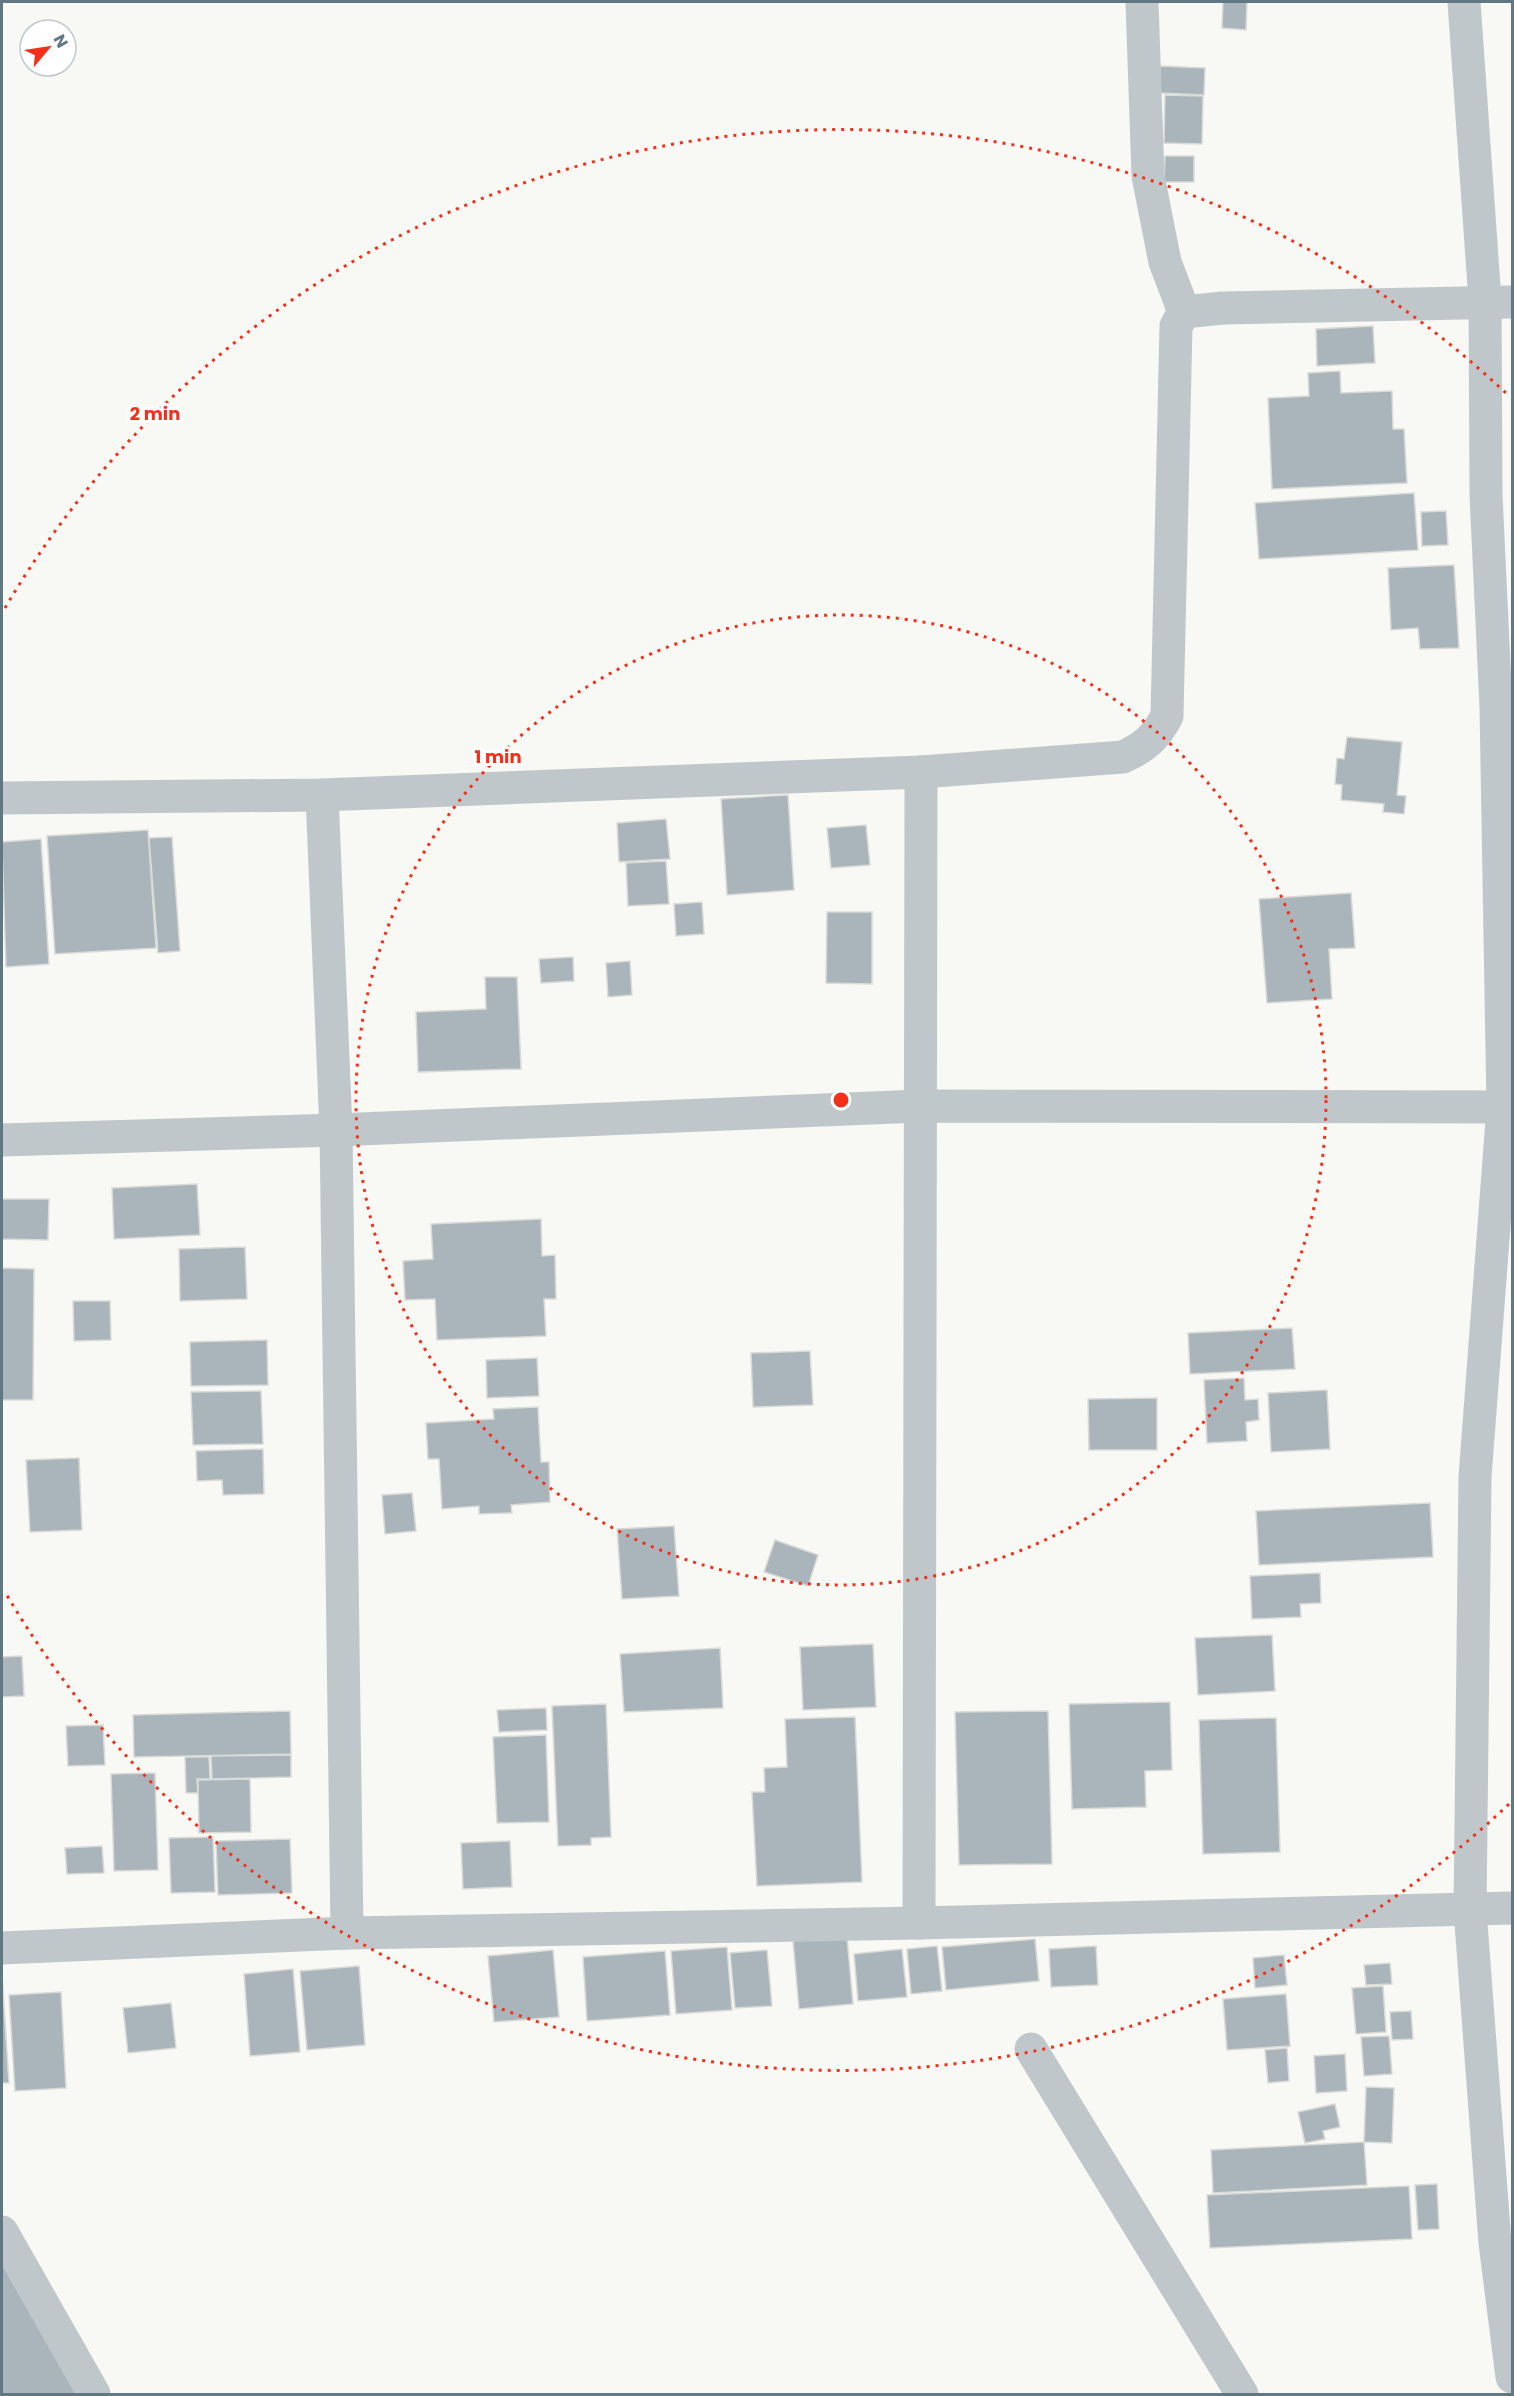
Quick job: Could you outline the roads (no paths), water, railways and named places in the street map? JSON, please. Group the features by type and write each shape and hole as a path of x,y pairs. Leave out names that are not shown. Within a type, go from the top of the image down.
{"street":[{"path":"1142,2 1148,176 1165,262 1184,312"},
{"path":"1464,2 1499,302 1486,495 1496,707 1508,1107 1475,1477 1470,1910 1495,2243 1512,2377"},
{"path":"1184,312 1499,302"},
{"path":"2,798 322,795 921,772 1123,757 1140,749 1156,736 1167,716 1176,326 1184,312"},
{"path":"919,1923 921,772"},
{"path":"322,795 336,1130 347,1932"},
{"path":"2,1140 336,1130 920,1106 1508,1107"},
{"path":"2,1948 347,1932 919,1923 1512,1908"},
{"path":"1032,2049 1242,2394"},
{"path":"2,2232 94,2394"}]}
